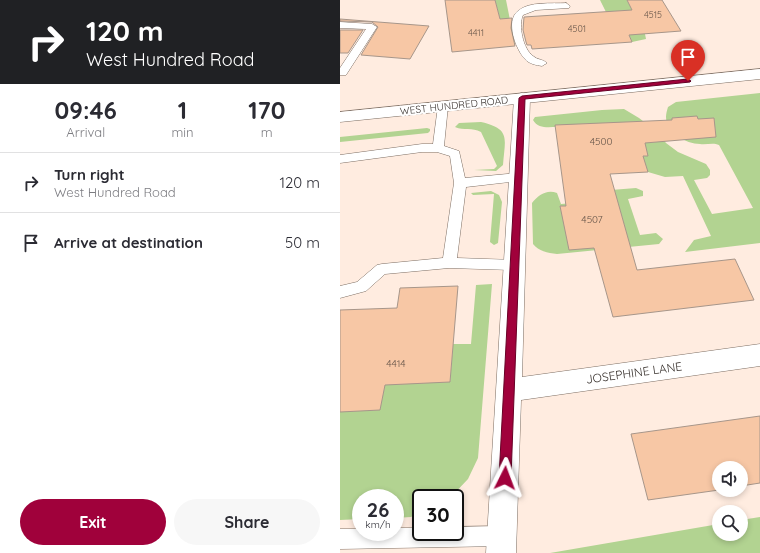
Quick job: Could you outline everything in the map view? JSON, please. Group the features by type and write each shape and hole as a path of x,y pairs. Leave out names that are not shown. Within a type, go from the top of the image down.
{"street":[{"name":"WEST HUNDRED ROAD","path":"340,117 760,74"},
{"path":"502,545 522,98"},
{"name":"JOSEPHINE LANE","path":"509,390 760,355"}],"lane":[{"path":"542,63 533,61 527,56 519,39 517,21 518,15 521,12 531,8 566,6"},
{"path":"340,25 372,27 342,74"},
{"path":"438,148 443,106"},
{"path":"340,159 422,148 438,148 456,154 460,183 449,263"},
{"path":"460,183 518,177"},
{"path":"340,292 361,287 382,269 449,263 514,265"},
{"path":"340,539 502,545"}],"green space":[{"path":"495,0 506,0 515,45 507,47"},
{"path":"600,0 627,0 645,34 646,39 632,42 619,11 606,12"},
{"path":"760,93 760,243 685,252 694,240 711,236 683,176 665,177 648,172 557,127 540,126 533,120 535,117 624,109 656,131 666,143 678,152 706,164 710,170 710,175 707,178 694,180 712,214 753,208 719,145 689,142 678,136 669,128 666,116 668,107 676,102"},
{"path":"481,122 497,128 504,136 505,148 503,165 496,171 474,170 494,169 497,166 481,132 455,127 459,123"},
{"path":"427,128 430,129 428,133 340,142 340,137"},
{"path":"636,188 643,191 643,196 628,199 640,235 656,233 663,239 659,244 557,254 544,251 533,244 532,203 546,192 557,193 561,204 610,200 611,190"},
{"path":"491,191 499,195 502,202 498,243 494,245 490,242 494,194 473,195 471,193"},
{"path":"492,284 478,458 468,479 459,489 412,489 411,517 404,517 404,489 352,489 352,519 340,520 340,375 365,369 450,382 453,344 471,344 476,285"},
{"path":"760,517 760,553 550,553 712,525 712,541 748,541 748,519"}],"building":[{"path":"445,0 495,0 500,19 512,18 511,28 515,46 452,52"},
{"path":"627,0 662,0 681,31 629,35 632,42 532,49 531,45 527,45 523,30 524,17 632,10"},
{"path":"340,19 429,26 410,59 361,55 378,27 372,22 340,21"},
{"path":"340,30 363,30 348,53 340,53"},
{"path":"697,116 698,119 714,118 716,137 645,143 648,156 643,156 648,172 610,174 637,270 735,259 754,300 613,317 594,248 569,250 560,206 566,206 555,125 672,120 672,118"},
{"path":"458,286 450,382 385,385 380,410 340,412 340,310 397,308 400,288"},
{"path":"760,416 760,483 748,485 748,461 712,461 712,491 648,500 631,434"}],"route":[{"path":"505,478 522,98 688,81"}]}
